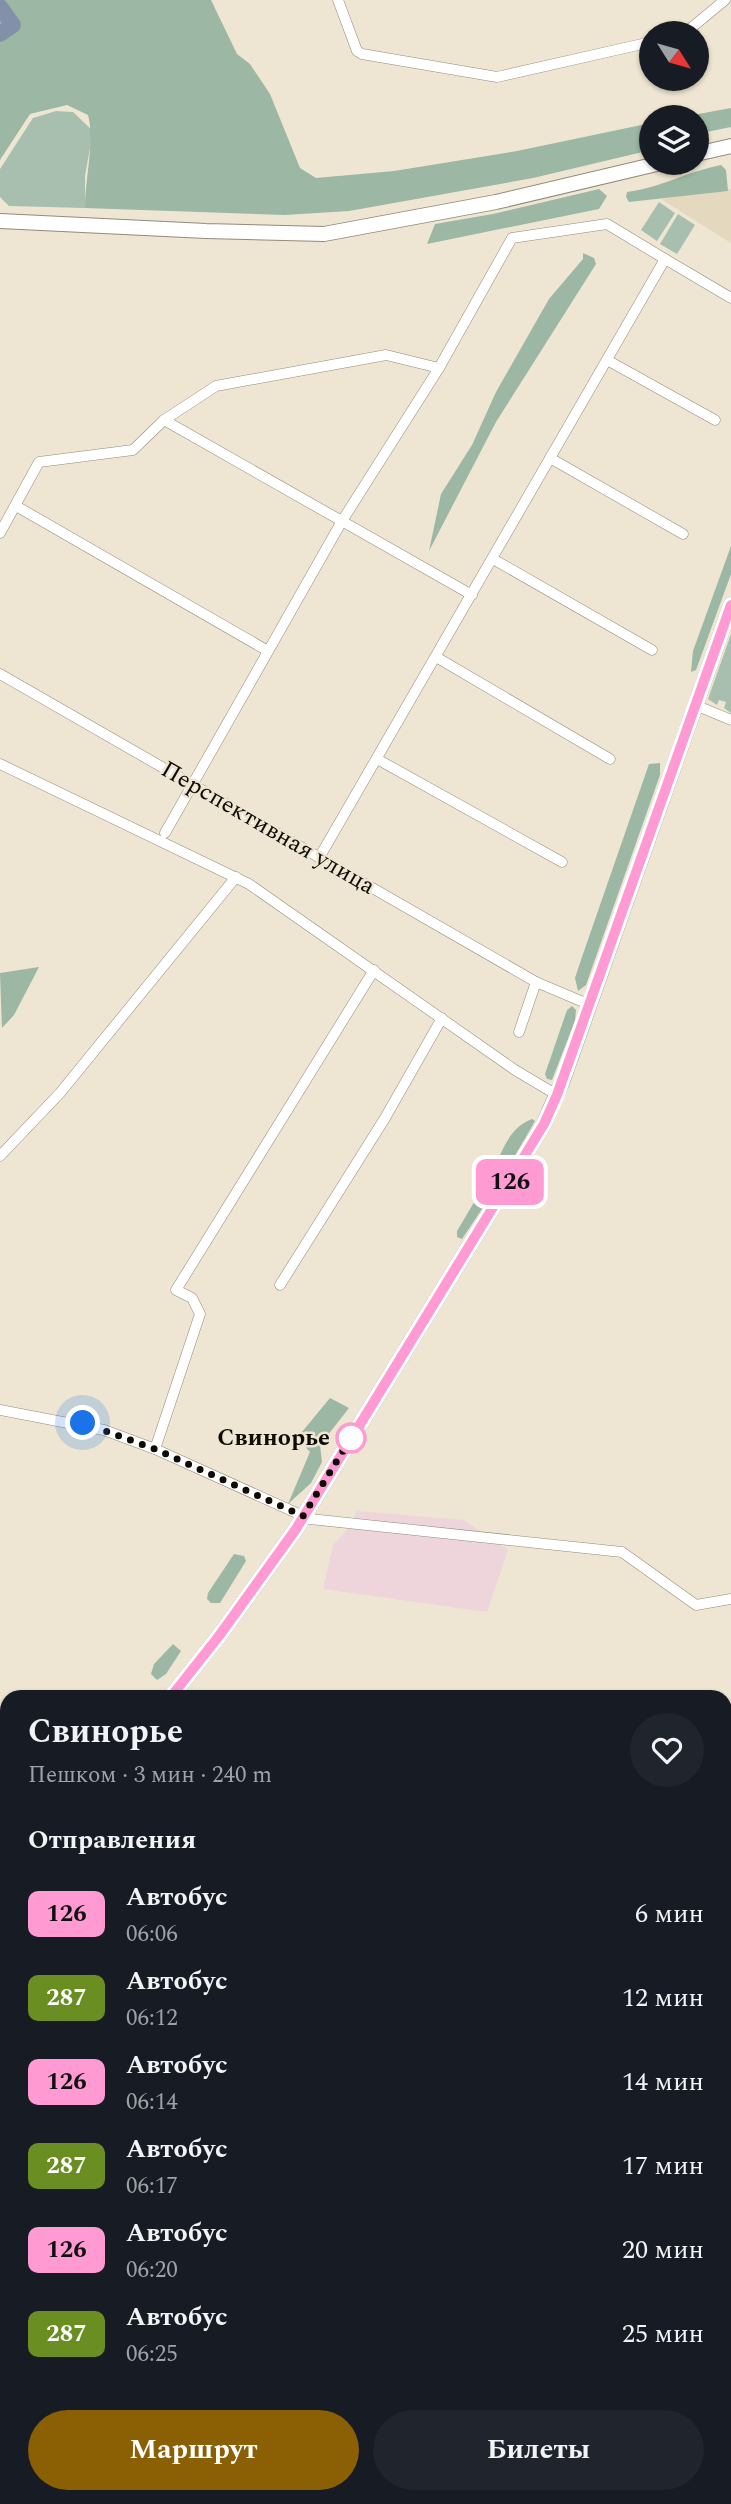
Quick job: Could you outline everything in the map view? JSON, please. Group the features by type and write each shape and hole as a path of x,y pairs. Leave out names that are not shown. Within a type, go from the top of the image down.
{"main road":[{"path":"709,151 731,146"},
{"path":"0,221 206,231 324,233 496,202 639,168"},
{"path":"176,1690 219,1636 303,1516 522,1163 557,1095 731,605"}],"street":[{"path":"338,0 357,51 362,54 491,77 639,45"},
{"path":"700,21 725,0"},
{"path":"165,833 342,521 439,368 512,237 607,224 731,298"},
{"path":"319,858 665,259"},
{"path":"0,533 39,462 133,450 164,420 216,386 386,355 439,368"},
{"path":"607,360 715,420"},
{"path":"164,420 472,595"},
{"path":"550,458 683,534"},
{"path":"16,506 268,651"},
{"path":"493,559 652,650"},
{"path":"436,657 610,758"},
{"name":"Перспективная улица","path":"0,674 536,982 588,1004"},
{"path":"695,705 731,720"},
{"path":"377,760 562,862"},
{"path":"0,764 236,877 557,1095"},
{"path":"0,1156 60,1093 236,877"},
{"path":"155,1449 200,1314 192,1298 176,1290 374,970"},
{"path":"519,1032 536,982"},
{"path":"281,1285 385,1118 442,1018"},
{"path":"0,1410 83,1423 155,1449 303,1516 622,1552 696,1605 731,1599"}],"shaded area":[{"path":"731,189 731,243 661,199"},
{"path":"357,1511 464,1520 508,1550 487,1612 323,1589 333,1545 348,1529"}],"green space":[{"path":"0,0 211,0 237,54 250,64 270,94 300,168 316,178 394,171 517,151 639,126 639,153 533,178 349,211 285,215 85,208 90,125 88,115 67,105 30,114 0,160"},
{"path":"731,108 731,127 709,132 709,112"},
{"path":"56,111 73,112 93,131 85,176 85,208 9,206 0,197 0,169 33,118"},
{"path":"721,165 726,170 728,191 629,202 626,197 627,192 652,187 686,175 709,175 709,168"},
{"path":"599,189 607,196 599,209 427,244 435,224 493,214"},
{"path":"659,202 675,213 657,241 641,230"},
{"path":"678,214 695,225 677,254 660,244"},
{"path":"583,253 594,258 596,264 496,422 429,551 441,494 472,445 496,392 549,299 583,259"},
{"path":"731,546 731,574 696,670 691,672 693,651"},
{"path":"731,634 731,713 724,708 726,702 719,700 717,705 708,699"},
{"path":"660,763 660,775 586,985 578,991 575,978 649,764"},
{"path":"39,967 14,1015 2,1028 0,973"},
{"path":"572,1006 576,1010 575,1021 552,1080 547,1079 545,1074 567,1010"},
{"path":"532,1119 535,1121 505,1173 497,1177 494,1169 508,1140 518,1127"},
{"path":"493,1186 496,1188 462,1239 457,1237 457,1231 476,1199"},
{"path":"330,1398 349,1408 320,1445 322,1462 311,1483 288,1504 310,1452 297,1438"},
{"path":"234,1554 244,1556 246,1561 220,1603 211,1603 207,1599 208,1593"},
{"path":"173,1644 181,1651 166,1674 157,1680 151,1674 154,1664"}],"waterway":[{"path":"0,7 13,25 0,34"}],"bus line":[{"name":"126","path":"176,1690 296,1529 544,1124 557,1095 731,605"}],"place":[{"name":"Свинорье","path":"351,1438"}],"route":[{"path":"83,1423 155,1449 303,1516 351,1438"}]}
